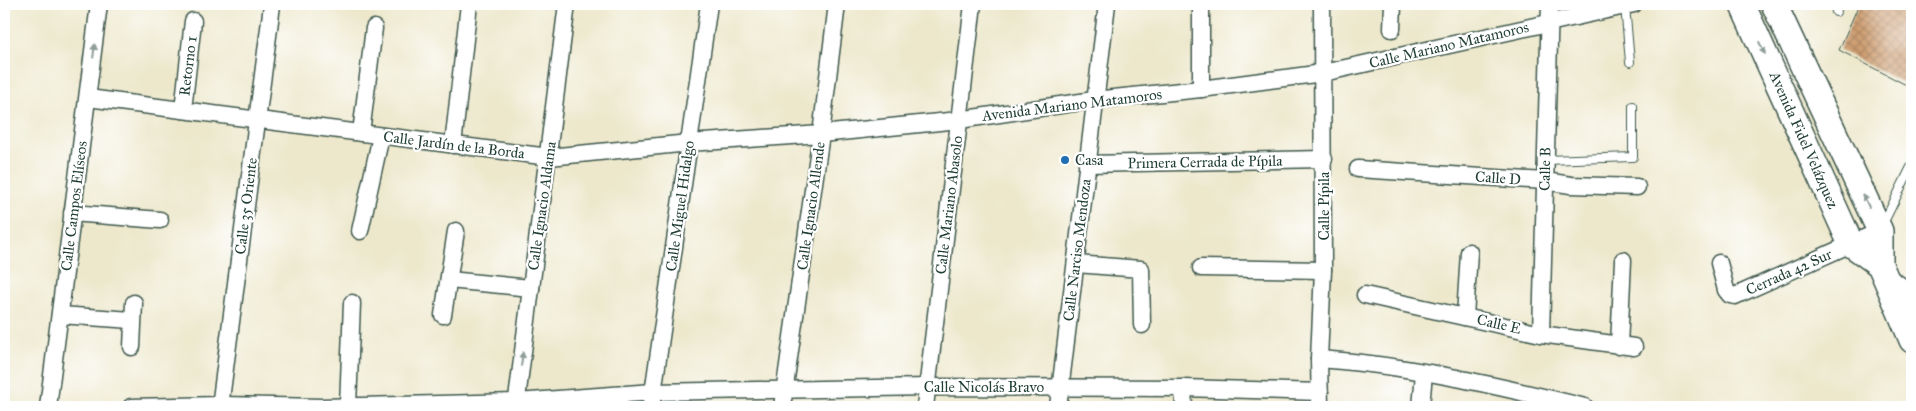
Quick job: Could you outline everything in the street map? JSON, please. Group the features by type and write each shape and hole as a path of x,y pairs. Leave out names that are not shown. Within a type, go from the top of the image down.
{"main road":[{"name":"Avenida Fidel Velázquez","path":"1742,4 1851,244 1882,270"},
{"name":"Avenida Fidel Velázquez","path":"1774,4 1880,231 1882,270 1912,340"}],"street":[{"name":"Calle Campos Elíseos","path":"48,407 99,4"},
{"path":"453,145 469,4"},
{"name":"Calle Ignacio Aldama","path":"516,405 567,4"},
{"name":"Calle Miguel Hidalgo","path":"652,400 709,4"},
{"name":"Calle Ignacio Allende","path":"782,407 821,134 837,4"},
{"name":"Calle Mariano Abasolo","path":"925,407 973,4"},
{"name":"Calle Narciso Mendoza","path":"1058,407 1107,4"},
{"path":"1201,4 1201,89"},
{"name":"Calle Pípila","path":"1320,400 1319,359 1323,270 1324,159 1322,4"},
{"path":"1392,29 1393,4"},
{"name":"Calle B","path":"1541,334 1550,4"},
{"name":"Calle 35 Oriente","path":"220,406 272,5"},
{"name":"Calle Mariano Matamoros","path":"1323,73 1629,5"},
{"name":"Retorno 1","path":"183,110 193,21"},
{"path":"361,133 374,28"},
{"name":"Avenida Mariano Matamoros","path":"821,134 959,120 1094,100 1201,89 1323,73"},
{"name":"Calle Jardín de la Borda","path":"88,98 549,157 689,143 821,134"},
{"path":"360,231 381,136"},
{"name":"Primera Cerrada de Pípila","path":"1087,164 1324,159"},
{"name":"Calle D","path":"1358,169 1545,181 1571,185 1637,187"},
{"path":"72,213 160,220"},
{"path":"442,315 456,231"},
{"name":"Cerrada 42 Sur","path":"1719,263 1726,290 1730,295 1735,296 1880,231"},
{"path":"1465,316 1469,252"},
{"name":"Calle E","path":"1365,295 1541,334 1627,347 1623,260"},
{"path":"1076,264 1141,269 1142,325"},
{"path":"1201,268 1323,270"},
{"path":"1882,270 1912,293"},
{"path":"449,280 531,288"},
{"path":"132,347 134,303"},
{"path":"348,406 352,304"},
{"path":"60,315 132,320"},
{"path":"1319,359 1424,373 1517,399 1585,407"},
{"path":"1421,407 1424,373"},
{"name":"Calle Nicolás Bravo","path":"131,407 516,405 652,400 784,390 928,387 1184,388 1320,400"},
{"path":"1184,388 1184,407"}],"lane":[{"path":"1629,5 1630,62"},
{"path":"1546,160 1633,156 1633,106"},
{"path":"1880,231 1912,165"}],"building":[{"path":"1859,4 1912,4 1912,88 1839,50"}],"place":[{"name":"Casa","path":"1065,160"}]}
